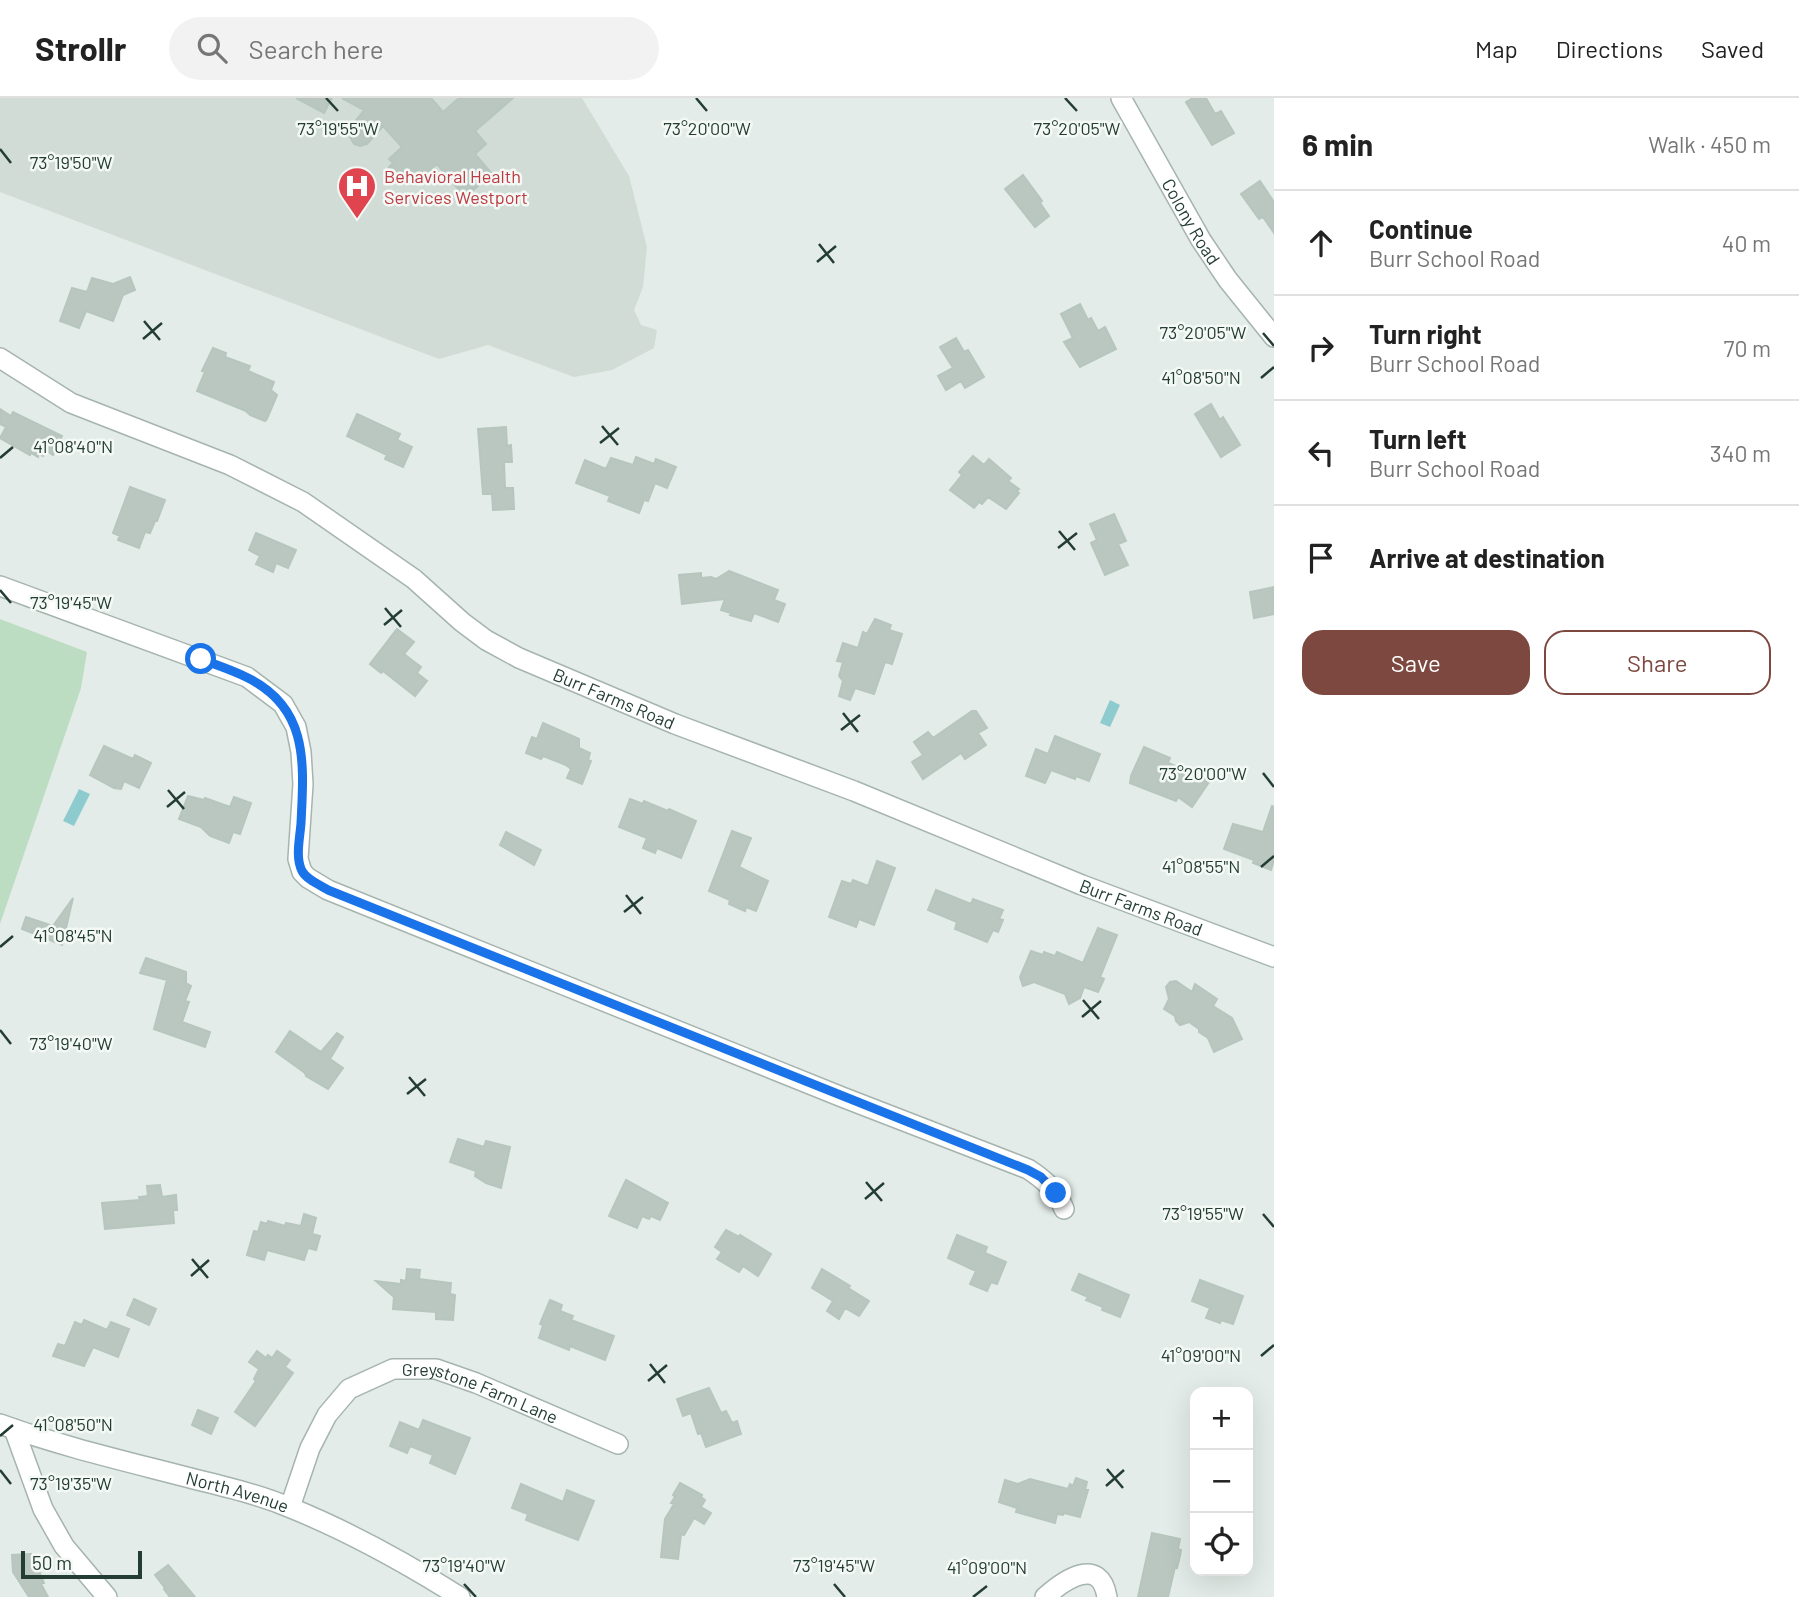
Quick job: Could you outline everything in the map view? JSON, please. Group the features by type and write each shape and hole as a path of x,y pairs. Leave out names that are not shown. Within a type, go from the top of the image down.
{"street":[{"name":"Colony Road","path":"1121,98 1201,240 1228,280 1274,337"},
{"name":"Burr Farms Road","path":"0,358 71,403 230,465 303,502 414,579 461,622 486,640 519,658 675,724 854,791 1082,885 1274,957"},
{"path":"0,586 247,677 283,704 296,727 301,751 303,784 298,859 302,872 328,890 1028,1170 1048,1184 1064,1209"},
{"name":"Greystone Farm Lane","path":"290,1507 310,1448 327,1415 349,1389 393,1369 436,1369 476,1383 618,1444"},
{"path":"7,1427 48,1518 64,1546 107,1597"},
{"name":"North Avenue","path":"7,1427 290,1507 368,1543 460,1597"},
{"path":"1045,1597 1059,1584 1084,1574 1099,1578 1105,1586 1107,1597"}],"shaded area":[{"name":"Behavioral Health Services Westport","path":"0,98 582,98 629,176 647,247 643,287 634,310 641,325 657,330 654,348 612,370 574,377 488,345 439,359 0,192"}],"green space":[{"path":"0,619 87,652 81,688 0,924"}],"water":[{"path":"1110,700 1120,705 1110,727 1100,723"},
{"path":"79,789 90,794 74,826 63,821"}],"building":[{"path":"296,98 332,98 324,113"},
{"path":"342,98 431,98 443,112 459,98 513,98 475,131 486,144 475,154 492,174 465,197 437,164 412,185 408,181 404,184 389,167 393,163 389,159 402,147 383,126 367,144 354,144 350,137 350,128 364,110"},
{"path":"1193,98 1206,98 1215,114 1221,111 1234,133 1212,145 1186,102"},
{"path":"1023,175 1042,201 1040,203 1049,216 1035,227 1005,189"},
{"path":"1260,181 1274,202 1274,233 1263,217 1259,219 1241,194"},
{"path":"130,277 135,290 123,295 113,321 86,311 79,328 60,321 72,288 87,292 92,278 113,284"},
{"path":"1080,304 1088,320 1091,318 1098,331 1105,327 1116,349 1080,367 1064,342 1073,338 1061,314"},
{"path":"956,338 964,352 968,350 984,377 965,388 961,381 946,390 938,376 953,368 940,347"},
{"path":"213,348 226,353 225,357 250,366 248,371 274,382 271,390 277,395 265,421 197,391 205,372 202,371"},
{"path":"1211,404 1220,420 1223,417 1240,445 1221,457 1195,414"},
{"path":"0,409 11,416 13,412 62,436 53,455 47,451 43,456 30,455 0,438 6,427 0,424"},
{"path":"357,414 400,434 397,440 412,447 403,467 385,459 387,455 347,436"},
{"path":"506,427 507,446 511,445 512,462 504,462 505,488 513,488 514,509 493,510 492,494 483,494 478,429"},
{"path":"973,456 984,465 989,459 1011,478 1008,481 1019,489 1019,493 1006,509 988,497 974,508 950,490 962,475 959,472"},
{"path":"636,457 654,464 656,459 676,467 667,488 655,483 648,501 644,500 639,513 608,501 610,496 576,483 585,460 606,469 611,458 633,465"},
{"path":"130,487 165,500 157,521 150,533 145,532 139,548 118,540 120,536 113,533"},
{"path":"1114,514 1126,541 1118,544 1128,565 1105,575 1091,543 1097,540 1090,524"},
{"path":"256,533 296,550 288,568 276,563 273,572 256,564 260,556 249,550"},
{"path":"729,571 778,590 774,600 785,604 778,622 754,613 751,621 730,615 731,613 721,610 725,599 682,604 679,575 701,573 701,578 716,579"},
{"path":"1274,587 1274,614 1254,618 1250,592"},
{"path":"875,619 891,625 889,630 902,634 892,664 885,662 874,694 855,688 850,700 839,696 843,681 839,676 843,662 837,661 843,643 858,648 863,632 867,634"},
{"path":"397,629 414,642 404,654 421,667 417,673 427,681 415,696 370,664"},
{"path":"972,711 976,711 987,728 978,733 986,745 965,759 961,753 923,779 912,762 923,755 914,742 928,732 933,738"},
{"path":"543,723 579,739 579,748 590,753 588,760 591,761 582,784 567,778 571,769 566,765 526,753 532,737 537,739"},
{"path":"1055,736 1100,754 1089,781 1051,770 1045,783 1026,776 1036,749 1048,754"},
{"path":"104,746 133,759 135,755 151,763 139,788 124,781 121,789 114,788 90,775"},
{"path":"1144,747 1170,758 1168,763 1209,782 1192,807 1178,797 1176,801 1130,783"},
{"path":"188,796 204,800 205,798 230,807 234,797 251,803 240,834 233,832 229,843 210,836 201,827 179,819"},
{"path":"630,799 643,804 644,801 668,811 669,809 696,821 681,858 657,848 655,853 643,848 647,838 619,827"},
{"path":"1272,806 1274,860 1271,870 1253,863 1254,860 1224,849 1233,824 1263,832"},
{"path":"732,831 751,838 739,867 768,881 756,911 746,907 745,911 729,904 730,900 709,891"},
{"path":"506,832 541,850 534,865 500,845"},
{"path":"877,861 895,868 874,925 859,919 856,927 829,917 842,881 851,884 853,880 868,886"},
{"path":"936,890 971,904 973,899 1003,910 999,919 1003,920 998,932 993,930 987,942 955,929 957,922 928,910"},
{"path":"73,898 62,945 22,929 26,917 53,926"},
{"path":"1098,928 1117,935 1100,977 1104,979 1098,992 1084,987 1080,998 1069,1004 1065,994 1034,982 1023,986 1020,977 1031,951 1055,956 1057,952 1083,963"},
{"path":"146,958 186,972 186,983 191,986 185,1001 189,1002 182,1022 210,1032 205,1047 154,1029 167,980 140,973"},
{"path":"1176,981 1192,992 1195,984 1217,999 1213,1006 1232,1018 1242,1039 1214,1052 1208,1038 1199,1032 1199,1029 1189,1022 1180,1025 1175,1016 1164,1009 1169,999 1166,987 1170,982"},
{"path":"290,1031 321,1052 337,1033 343,1037 330,1059 343,1068 328,1089 306,1076 276,1052"},
{"path":"458,1139 484,1147 486,1141 510,1147 501,1188 475,1176 476,1171 450,1162"},
{"path":"626,1180 668,1203 660,1220 642,1216 637,1228 609,1216"},
{"path":"160,1185 162,1197 176,1195 174,1223 105,1229 102,1203 140,1200 139,1197 148,1196 147,1186"},
{"path":"304,1214 316,1218 312,1234 320,1236 316,1250 308,1248 304,1260 267,1250 264,1260 247,1255 254,1231 258,1232 261,1222 301,1226"},
{"path":"726,1230 739,1237 740,1235 771,1254 758,1276 743,1266 739,1272 717,1259 722,1252 715,1247"},
{"path":"957,1235 987,1247 985,1253 1006,1262 997,1284 991,1282 987,1291 970,1284 976,1271 948,1258"},
{"path":"407,1269 420,1270 419,1279 451,1283 450,1294 455,1295 453,1320 436,1319 436,1312 393,1309 394,1297 376,1281 401,1284 401,1280 406,1281"},
{"path":"822,1269 869,1301 859,1316 845,1308 839,1319 827,1311 833,1301 812,1288"},
{"path":"1079,1274 1129,1295 1120,1317 1102,1310 1103,1307 1086,1300 1088,1297 1072,1290"},
{"path":"1200,1280 1243,1296 1233,1324 1206,1318 1210,1308 1192,1301"},
{"path":"134,1299 156,1309 149,1325 127,1315"},
{"path":"550,1300 562,1305 560,1311 573,1316 571,1320 614,1336 605,1360 570,1346 569,1350 539,1338 543,1325 540,1324"},
{"path":"84,1320 107,1330 111,1322 129,1329 118,1357 93,1347 84,1366 53,1356 58,1344 65,1346 75,1322 82,1325"},
{"path":"257,1351 266,1358 268,1355 272,1358 277,1351 290,1360 285,1367 293,1373 255,1426 235,1412 256,1381 254,1379 259,1369 249,1362"},
{"path":"709,1388 721,1413 726,1411 732,1423 737,1421 741,1434 706,1447 691,1413 683,1416 677,1399"},
{"path":"198,1410 218,1418 211,1434 192,1425"},
{"path":"423,1420 470,1438 455,1474 430,1463 433,1455 410,1446 407,1453 390,1446 400,1422 419,1430"},
{"path":"1076,1478 1087,1482 1085,1490 1088,1490 1080,1517 1057,1514 1055,1523 1016,1512 1017,1508 999,1502 1005,1480 1018,1484 1030,1479 1068,1489 1070,1484 1073,1486"},
{"path":"680,1483 702,1495 705,1500 701,1507 711,1513 704,1524 694,1518 684,1535 681,1534 678,1559 661,1557 665,1519 674,1504 671,1503 675,1497 673,1495"},
{"path":"521,1484 563,1502 567,1490 594,1501 578,1540 526,1520 528,1514 512,1508"},
{"path":"1152,1533 1180,1539 1180,1556 1168,1597 1138,1597"},
{"path":"31,1554 32,1566 39,1571 44,1583 41,1584 48,1597 29,1597 13,1572 12,1555"},
{"path":"168,1565 195,1597 170,1597 155,1575"}],"place":[{"name":"Behavioral Health Services Westport","path":"357,220"}],"route":[{"path":"201,659 247,677 265,689 283,704 296,727 303,784 298,859 302,872 308,878 328,890 1028,1170 1041,1177 1056,1193"}]}
